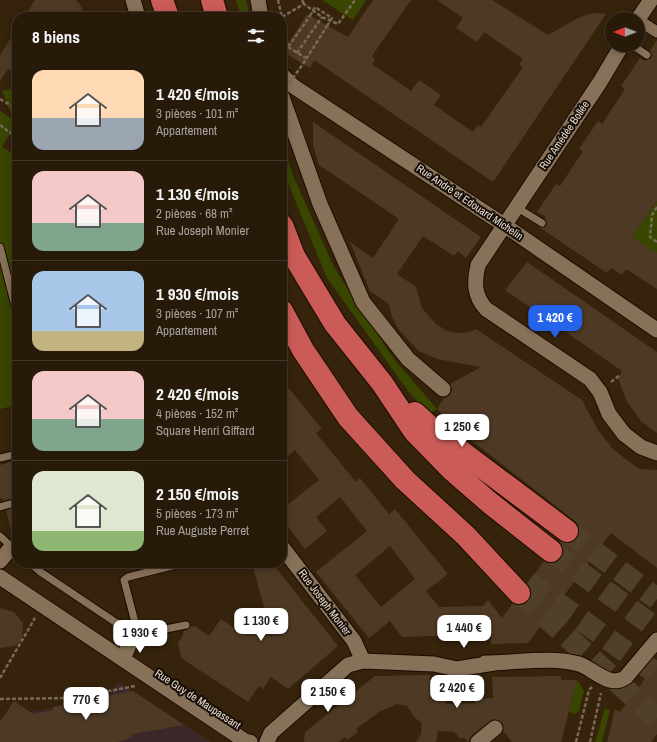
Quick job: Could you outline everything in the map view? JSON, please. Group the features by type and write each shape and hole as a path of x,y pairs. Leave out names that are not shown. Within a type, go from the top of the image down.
{"highway":[{"path":"162,0 166,12"},
{"path":"169,0 173,12"},
{"path":"212,0 216,12"},
{"path":"287,238 294,256 334,324 382,383 414,431 490,504 551,551"},
{"path":"287,320 303,350 348,417 405,480 523,587"},
{"path":"382,383 438,434 567,532"}],"street":[{"path":"133,0 137,12"},
{"path":"258,0 260,12"},
{"path":"641,12 645,2"},
{"path":"645,24 657,32"},
{"name":"Rue Amédée Bollée","path":"618,52 600,82 478,265 475,279 478,301 486,309 590,379 600,392 609,414 624,434 641,447 657,453"},
{"name":"Rue André et Edouard Michelin","path":"287,80 293,86 504,225 657,330"},
{"path":"287,111 320,204 363,302 408,358 443,389"},
{"name":"Rue Joseph Monier","path":"287,554 354,641 363,661"},
{"name":"Rue Guy de Maupassant","path":"0,577 261,742"},
{"path":"124,656 135,634"},
{"path":"267,742 271,733 348,665 363,661 434,664 457,662 494,663 546,661 577,664 612,681 620,681 626,677 657,640"},
{"name":"Rue Guy de Maupassant","path":"124,656 157,682 245,741 250,742"},
{"path":"274,742 355,672 363,661"},
{"path":"478,742 495,728"}],"lane":[{"path":"642,52 647,55"},
{"path":"516,207 542,223"},
{"path":"0,247 12,294"},
{"path":"0,458 12,455"},
{"path":"0,507 12,503"},
{"path":"0,536 11,551"},
{"path":"35,568 135,634 153,633 186,625"},
{"path":"135,634 124,580 128,577 164,568"}],"path":[{"path":"278,0 281,12"},
{"path":"302,0 304,4 322,17 338,24 355,0"},
{"path":"287,14 304,4"},
{"path":"287,86 332,18 315,7 288,47"},
{"path":"297,53 322,17"},
{"path":"287,42 288,47 306,58"},
{"path":"0,99 12,106"},
{"path":"0,125 12,134"},
{"path":"657,207 652,215 650,237 657,242"},
{"path":"0,678 47,608"},
{"path":"576,742 589,690 602,676"},
{"path":"590,742 601,698 602,676"},
{"path":"0,699 73,698 157,682"}],"shaded area":[{"path":"118,682 211,742 0,742 0,718 109,696"}],"green space":[{"path":"236,0 246,0 249,12 240,12"},
{"path":"322,0 366,0 353,20"},
{"path":"12,88 12,115 2,91"},
{"path":"0,111 12,119 12,131 2,147 12,153 12,406 0,409"},
{"path":"287,158 294,178 335,269 393,358 437,409 428,415 406,388 327,278 287,181"},
{"path":"657,201 657,256 630,240"},
{"path":"577,680 584,691 579,711 575,714 569,712"},
{"path":"605,708 610,710 602,742 595,742"}],"building":[{"path":"35,0 76,0 81,6 83,12 27,12"},
{"path":"373,0 411,0 372,56 375,59 372,64 411,91 419,80 441,95 434,105 473,132 478,125 481,127 523,67 519,64 523,59 484,32 477,42 456,28 463,18 437,0 492,0 548,35 580,17 593,13 605,14 605,15 493,182 314,60 310,68 287,54 287,46 307,14 348,37"},
{"path":"12,36 12,71 8,69 0,81 0,55"},
{"path":"657,40 657,201 632,237 657,253 657,289 626,269 622,275 611,268 607,273 539,227 545,227 547,223 545,219 546,217 537,212 556,184 560,186 583,151 579,149 598,121 602,124 625,89 621,86 640,58 644,61 651,58 652,55 650,51"},
{"path":"313,122 481,237 466,258 458,251 454,256 423,236 397,274 416,287 422,308 436,324 447,331 458,333 469,332 476,329 582,400 598,430 613,449 623,457 639,469 657,470 657,568 611,533 528,643 491,644 491,634 402,637 390,621 369,638 316,572 367,531 340,497 316,517 327,531 305,549 287,526 287,505 319,480 295,450 287,457 287,386 322,429 316,433 356,482 360,478 389,514 395,509 448,574 426,591 439,607 483,606 488,600 502,618 513,603 521,605 528,602 531,597 531,591 528,584 544,561 555,563 561,558 563,552 560,541 566,543 572,542 577,538 579,526 575,521 458,430 437,409 444,398 450,395 452,390 450,384 481,367 437,359 419,351 399,330 392,317 389,304 370,291 350,242 373,258 399,219 319,165 313,145","holes":["390,546 415,579 381,607 355,575"]},
{"path":"527,262 657,352 657,433 641,421 627,402 618,378 622,371 505,290"},
{"path":"12,461 12,498 3,501 3,498 0,499 0,465"},
{"path":"12,508 12,533 6,510"},
{"path":"253,568 276,568 338,646 288,689 271,677 263,689 259,686 248,702 181,658 178,641 180,641 184,631 189,629 191,626 196,627 209,636 221,619 240,632 247,621 272,637"},
{"path":"0,608 14,612 23,623 22,639 15,646 0,648"},
{"path":"657,663 657,734 651,742 607,742 615,709 620,712"},
{"path":"430,675 430,683 447,704 475,703 475,699 493,698 492,677 561,676 561,680 577,680 561,742 512,742 503,731 502,723 494,719 472,735 468,742 463,737 461,739 454,732 438,731 436,742 416,742 421,734 422,723 415,718 407,706 397,704 379,712 356,729 358,732 347,740 345,737 338,742 304,742 305,732 375,676"},
{"path":"133,691 184,725 132,734 131,737 118,742 0,742 0,722 14,701 33,714 53,710 53,707"}],"tunnel":[{"path":"567,531 657,599"},
{"path":"551,551 657,629"},
{"path":"528,582 657,674"},
{"path":"519,593 657,718"}]}
